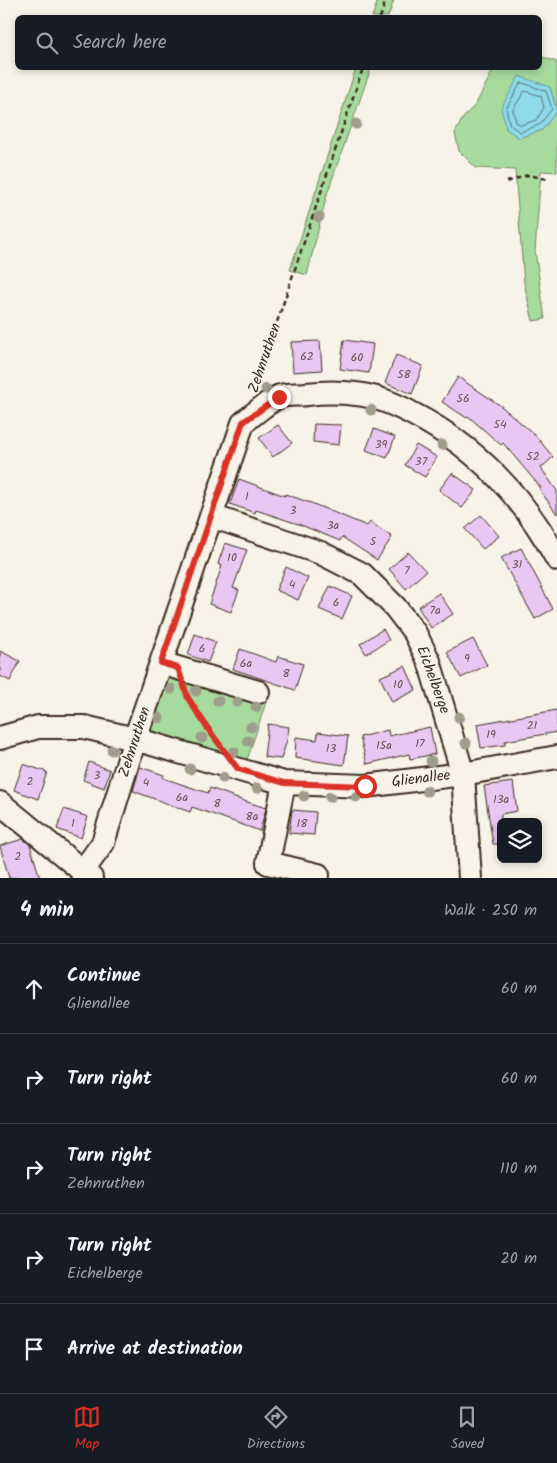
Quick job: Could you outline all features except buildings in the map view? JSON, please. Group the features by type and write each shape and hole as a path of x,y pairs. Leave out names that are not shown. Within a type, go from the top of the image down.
{"street":[{"name":"Zehnruthen","path":"86,875 103,843 135,739 170,665 211,516 243,422 279,397 321,393 357,394 392,403 426,421 459,442 491,469 519,501 546,539 557,559"},
{"name":"Eichelberge","path":"211,516 321,553 362,574 395,607 415,634 429,661 463,774 470,878"},
{"path":"170,665 258,692"},
{"name":"Glienallee","path":"0,738 38,727 84,727 135,739 284,783 365,786 463,774 557,757"},
{"path":"284,783 268,863 318,875"},
{"path":"0,803 86,875"}],"path":[{"path":"381,15 386,0"},
{"name":"Zehnruthen","path":"252,394 362,70"},
{"path":"507,182 528,175 547,179"},
{"path":"170,665 208,729 238,769"}],"green space":[{"path":"378,0 394,0 389,15 373,15"},
{"path":"542,57 557,62 557,111 557,172 541,171 535,251 545,319 533,321 524,283 515,170 476,168 459,151 455,133 463,118 476,104 493,70 542,70","holes":["550,87 557,111 542,130"]},
{"path":"355,70 370,70 327,194 307,275 290,270"},
{"path":"154,666 266,702 247,760 134,725"}],"water":[{"path":"519,76 550,87 557,111 542,130 519,138 506,129 501,108"}],"route":[{"path":"279,397 243,422 161,663 178,668 188,698 238,769 284,783 365,786"}]}
